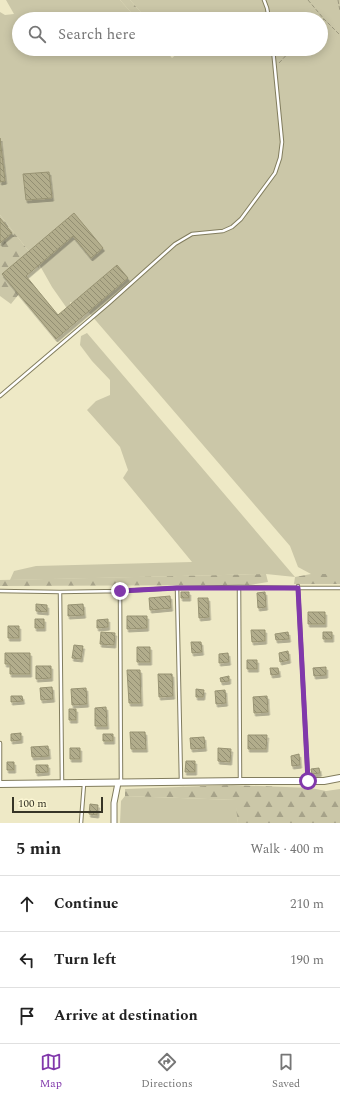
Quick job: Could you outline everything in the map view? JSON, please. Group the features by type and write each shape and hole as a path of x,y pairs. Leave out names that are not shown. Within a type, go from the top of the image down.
{"street":[{"path":"0,784 324,781 340,778"},
{"path":"114,823 114,803 119,783"}],"lane":[{"path":"264,0 268,12"},
{"path":"0,396 108,304 174,244 192,234 223,231 232,227 242,219 275,173 280,158 282,142 274,56"},
{"path":"239,587 240,781"},
{"path":"0,591 120,591 239,587 340,588"},
{"path":"298,587 308,781"},
{"path":"177,588 181,782"},
{"path":"119,783 120,591"},
{"path":"60,592 62,784"},
{"path":"0,743 0,784"},
{"path":"81,823 84,784"}],"path":[{"path":"308,0 318,12"},
{"path":"338,0 340,10"},
{"path":"328,23 340,35"},
{"path":"275,67 285,56"}],"green space":[{"path":"6,0 120,0 131,12 13,12"},
{"path":"120,0 130,0 141,12 131,12"},
{"path":"130,0 340,0 340,574 311,574 298,567 290,546 85,308 70,302 73,317 52,287 39,264 0,215 0,12 5,15 12,14 12,56 170,56 172,58 174,56 328,56 328,12 141,12"},
{"path":"0,215 39,264 39,268 31,263 15,265 23,289 11,304 0,296"},
{"path":"87,333 295,577 266,574 10,580 14,571 36,566 192,562 123,478 128,470 120,447 87,410 96,401 110,395 110,380 92,361 80,345 81,336"},
{"path":"266,574 268,582 250,585 0,586 0,580"},
{"path":"311,574 340,574 340,584 294,584 295,577"},
{"path":"232,785 311,788 326,791 340,789 340,823 238,823 235,800 125,796 125,789"},
{"path":"125,796 236,800 238,823 120,823 121,801"}],"building":[{"path":"0,138 5,181 0,182"},
{"path":"49,172 52,198 26,200 23,174"},
{"path":"74,213 103,248 91,258 73,236 26,276 58,315 117,265 128,278 56,339 2,274"},
{"path":"0,218 12,233 0,243"},
{"path":"181,592 189,592 189,598 181,598"},
{"path":"265,592 266,607 258,608 257,593"},
{"path":"170,596 171,608 150,610 149,598"},
{"path":"198,598 208,598 209,617 199,618"},
{"path":"36,604 47,605 47,612 36,611"},
{"path":"83,604 84,615 68,616 68,605"},
{"path":"308,612 325,612 325,624 308,624"},
{"path":"127,616 147,616 147,628 127,629"},
{"path":"35,619 44,619 44,628 35,628"},
{"path":"108,619 108,627 97,628 97,620"},
{"path":"8,626 19,626 19,638 8,638"},
{"path":"251,630 265,630 265,641 252,642"},
{"path":"101,632 115,633 114,645 100,644"},
{"path":"288,632 289,639 276,640 275,634"},
{"path":"323,632 332,632 332,639 323,639"},
{"path":"191,642 201,642 202,652 192,653"},
{"path":"74,645 83,646 81,659 72,658"},
{"path":"137,647 150,647 150,662 137,662"},
{"path":"288,651 289,660 280,662 279,653"},
{"path":"5,653 30,653 30,674 10,674 10,664 5,664"},
{"path":"228,653 229,662 219,663 219,654"},
{"path":"247,660 257,660 257,669 247,669"},
{"path":"36,666 51,666 51,678 36,679"},
{"path":"326,667 326,675 314,676 313,668"},
{"path":"270,668 278,668 279,674 271,675"},
{"path":"127,670 140,670 141,703 129,703"},
{"path":"158,674 172,674 173,696 159,697"},
{"path":"229,676 229,681 221,682 220,678"},
{"path":"52,687 53,699 41,700 40,688"},
{"path":"86,688 87,704 72,705 71,689"},
{"path":"196,689 204,690 203,697 196,697"},
{"path":"225,690 226,703 216,704 215,691"},
{"path":"11,696 22,696 23,701 11,702"},
{"path":"267,696 268,712 254,713 253,697"},
{"path":"106,707 107,726 95,726 95,708"},
{"path":"69,709 76,709 76,720 69,720"},
{"path":"130,732 145,732 146,749 131,749"},
{"path":"21,733 21,740 11,741 11,734"},
{"path":"103,734 113,734 113,741 103,741"},
{"path":"248,735 267,735 266,749 248,749"},
{"path":"204,737 205,748 191,749 190,738"},
{"path":"48,746 49,756 32,757 31,747"},
{"path":"70,748 80,748 80,759 70,759"},
{"path":"218,748 231,749 230,762 218,761"},
{"path":"299,754 300,765 292,766 291,756"},
{"path":"186,761 195,761 195,772 185,772"},
{"path":"7,762 14,762 14,770 7,770"},
{"path":"36,765 48,765 48,772 36,773"},
{"path":"319,768 320,773 312,774 311,769"},
{"path":"90,804 98,805 97,815 89,814"}],"route":[{"path":"120,591 177,588 298,588 308,781"}]}
